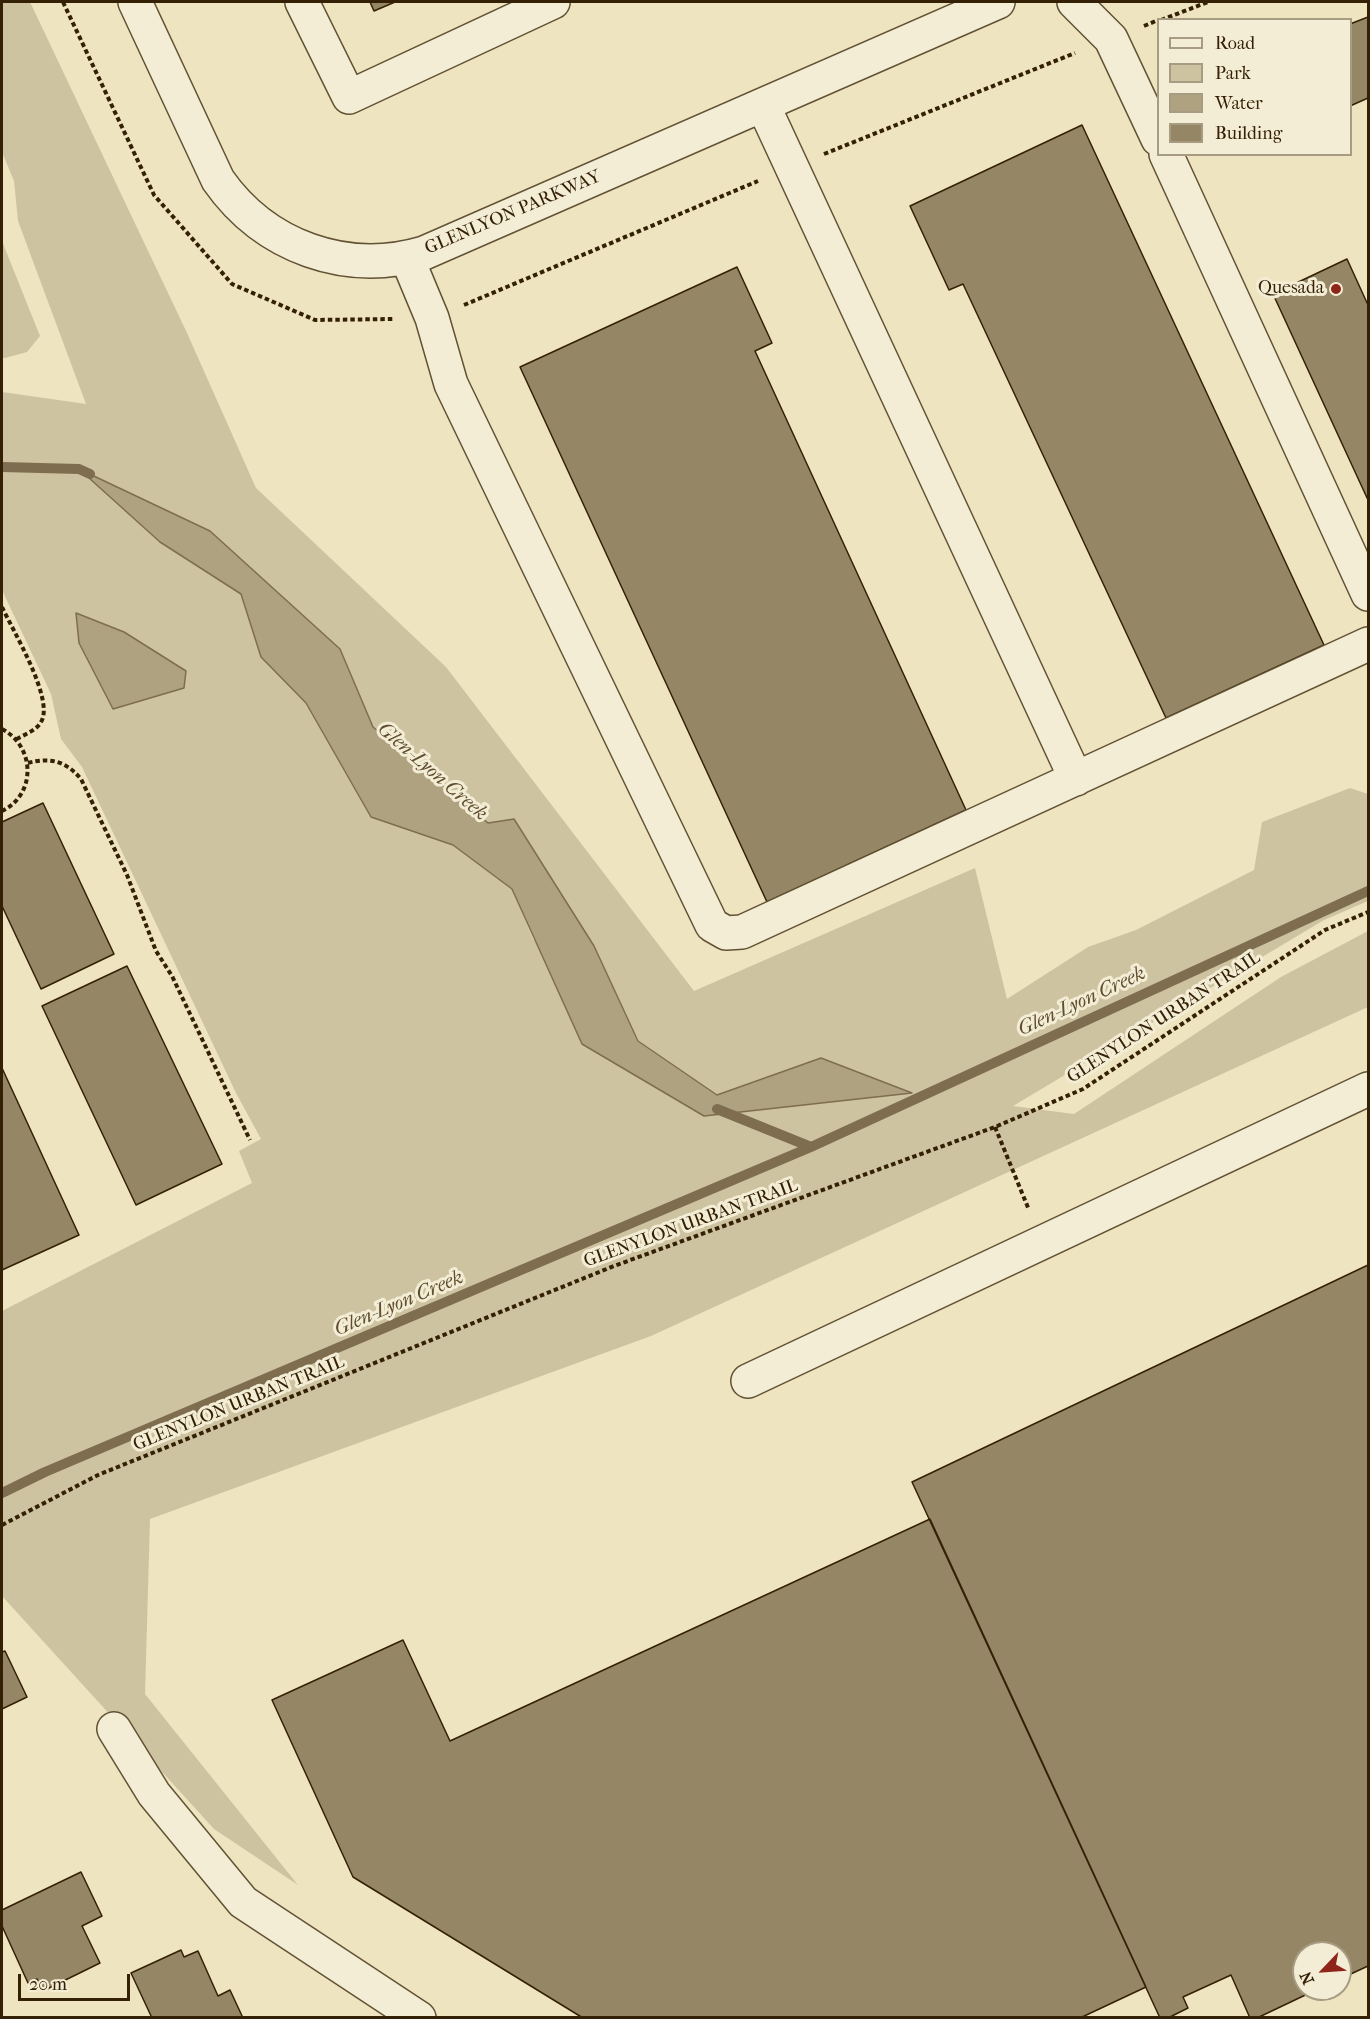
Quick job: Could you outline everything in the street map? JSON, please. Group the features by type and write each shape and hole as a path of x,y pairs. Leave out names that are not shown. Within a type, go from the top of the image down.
{"street":[{"name":"GLENLYON PARKWAY","path":"135,2 218,180 233,201 260,224 312,253 376,262 407,258 998,2"},
{"path":"302,2 349,97 553,2"},
{"path":"1074,2 1111,39 1157,136"},
{"path":"763,105 1076,779"},
{"path":"1167,156 1368,594"},
{"path":"407,258 432,318 451,384 712,925 726,933 742,932 1368,645"},
{"path":"748,1381 1368,1089"},
{"path":"114,1730 154,1794 243,1902 419,2018"}],"path":[{"path":"1166,18 1208,2"},
{"path":"2,607 43,695 45,711 42,721 15,740"},
{"path":"2,729 15,740 28,763 26,787 18,800 2,811"},
{"path":"28,763 42,760 56,761 71,767 81,779 127,874 156,951 172,976 250,1140"},
{"name":"GLENYLON URBAN TRAIL","path":"2,1525 98,1475 614,1266 994,1128 1083,1089 1325,930 1368,912"},
{"path":"994,1128 1043,1242"}],"green space":[{"path":"2,2 30,2 187,333 256,488 446,667 694,991 975,868 1007,999 1088,947 1136,930 1254,870 1262,822 1350,788 1368,794 1368,901 1324,920 1013,1106 1074,1114 1281,977 1368,931 1368,1007 651,1336 150,1519 145,1694 298,1885 214,1829 2,1596 2,1311 252,1183 239,1151 261,1139 236,1093 82,767 61,739 51,694 2,590 2,392 86,404 18,221 14,181 2,152","holes":["82,470 340,649 373,727 488,823 514,819 594,946 639,1041 717,1095 821,1058 911,1093 704,1116 533,939 512,889 453,845 371,817 306,703 261,657 241,594 160,542"]},
{"path":"2,241 40,336 27,352 5,358 2,358"}],"water":[{"path":"79,469 210,531 340,649 373,727 488,823 514,819 594,946 638,1041 717,1095 821,1058 912,1093 704,1116 582,1044 512,889 453,845 371,817 306,703 261,657 241,594 160,542"},
{"path":"76,613 124,632 186,671 184,688 113,709 79,643"}],"building":[{"path":"370,2 395,2 374,11"},
{"path":"1368,17 1368,98 1352,105 1352,23"},
{"path":"1082,125 1324,645 1166,718 963,284 949,290 910,206"},
{"path":"1347,259 1368,305 1368,500 1273,294"},
{"path":"737,267 772,343 755,351 966,810 767,902 520,367"},
{"path":"43,803 114,954 41,989 2,906 2,822"},
{"path":"127,966 222,1164 136,1205 42,1006"},
{"path":"2,1068 79,1235 2,1270"},
{"path":"1368,1265 1368,1966 1352,1973 1352,1941 1292,1941 1293,2001 1257,2018 1250,2018 1231,1975 1183,1997 1188,2008 1168,2018 1160,2018 912,1482"},
{"path":"930,1519 1146,1987 1080,2018 583,2018 353,1877 272,1700 403,1640 450,1741"},
{"path":"5,1651 27,1697 2,1709 2,1652"},
{"path":"81,1872 102,1916 82,1926 100,1963 43,1991 37,1979 28,1983 2,1926 2,1910"},
{"path":"181,1950 184,1957 198,1951 218,1996 230,1990 243,2018 152,2018 131,1973"}],"waterway":[{"name":"Glen-Lyon Creek","path":"2,467 79,469 90,474"},
{"name":"Glen-Lyon Creek","path":"717,1109 811,1147 1368,891"},
{"name":"Glen-Lyon Creek","path":"2,1493 45,1472 811,1147"}],"place":[{"name":"Quesada","path":"1336,289"}]}
